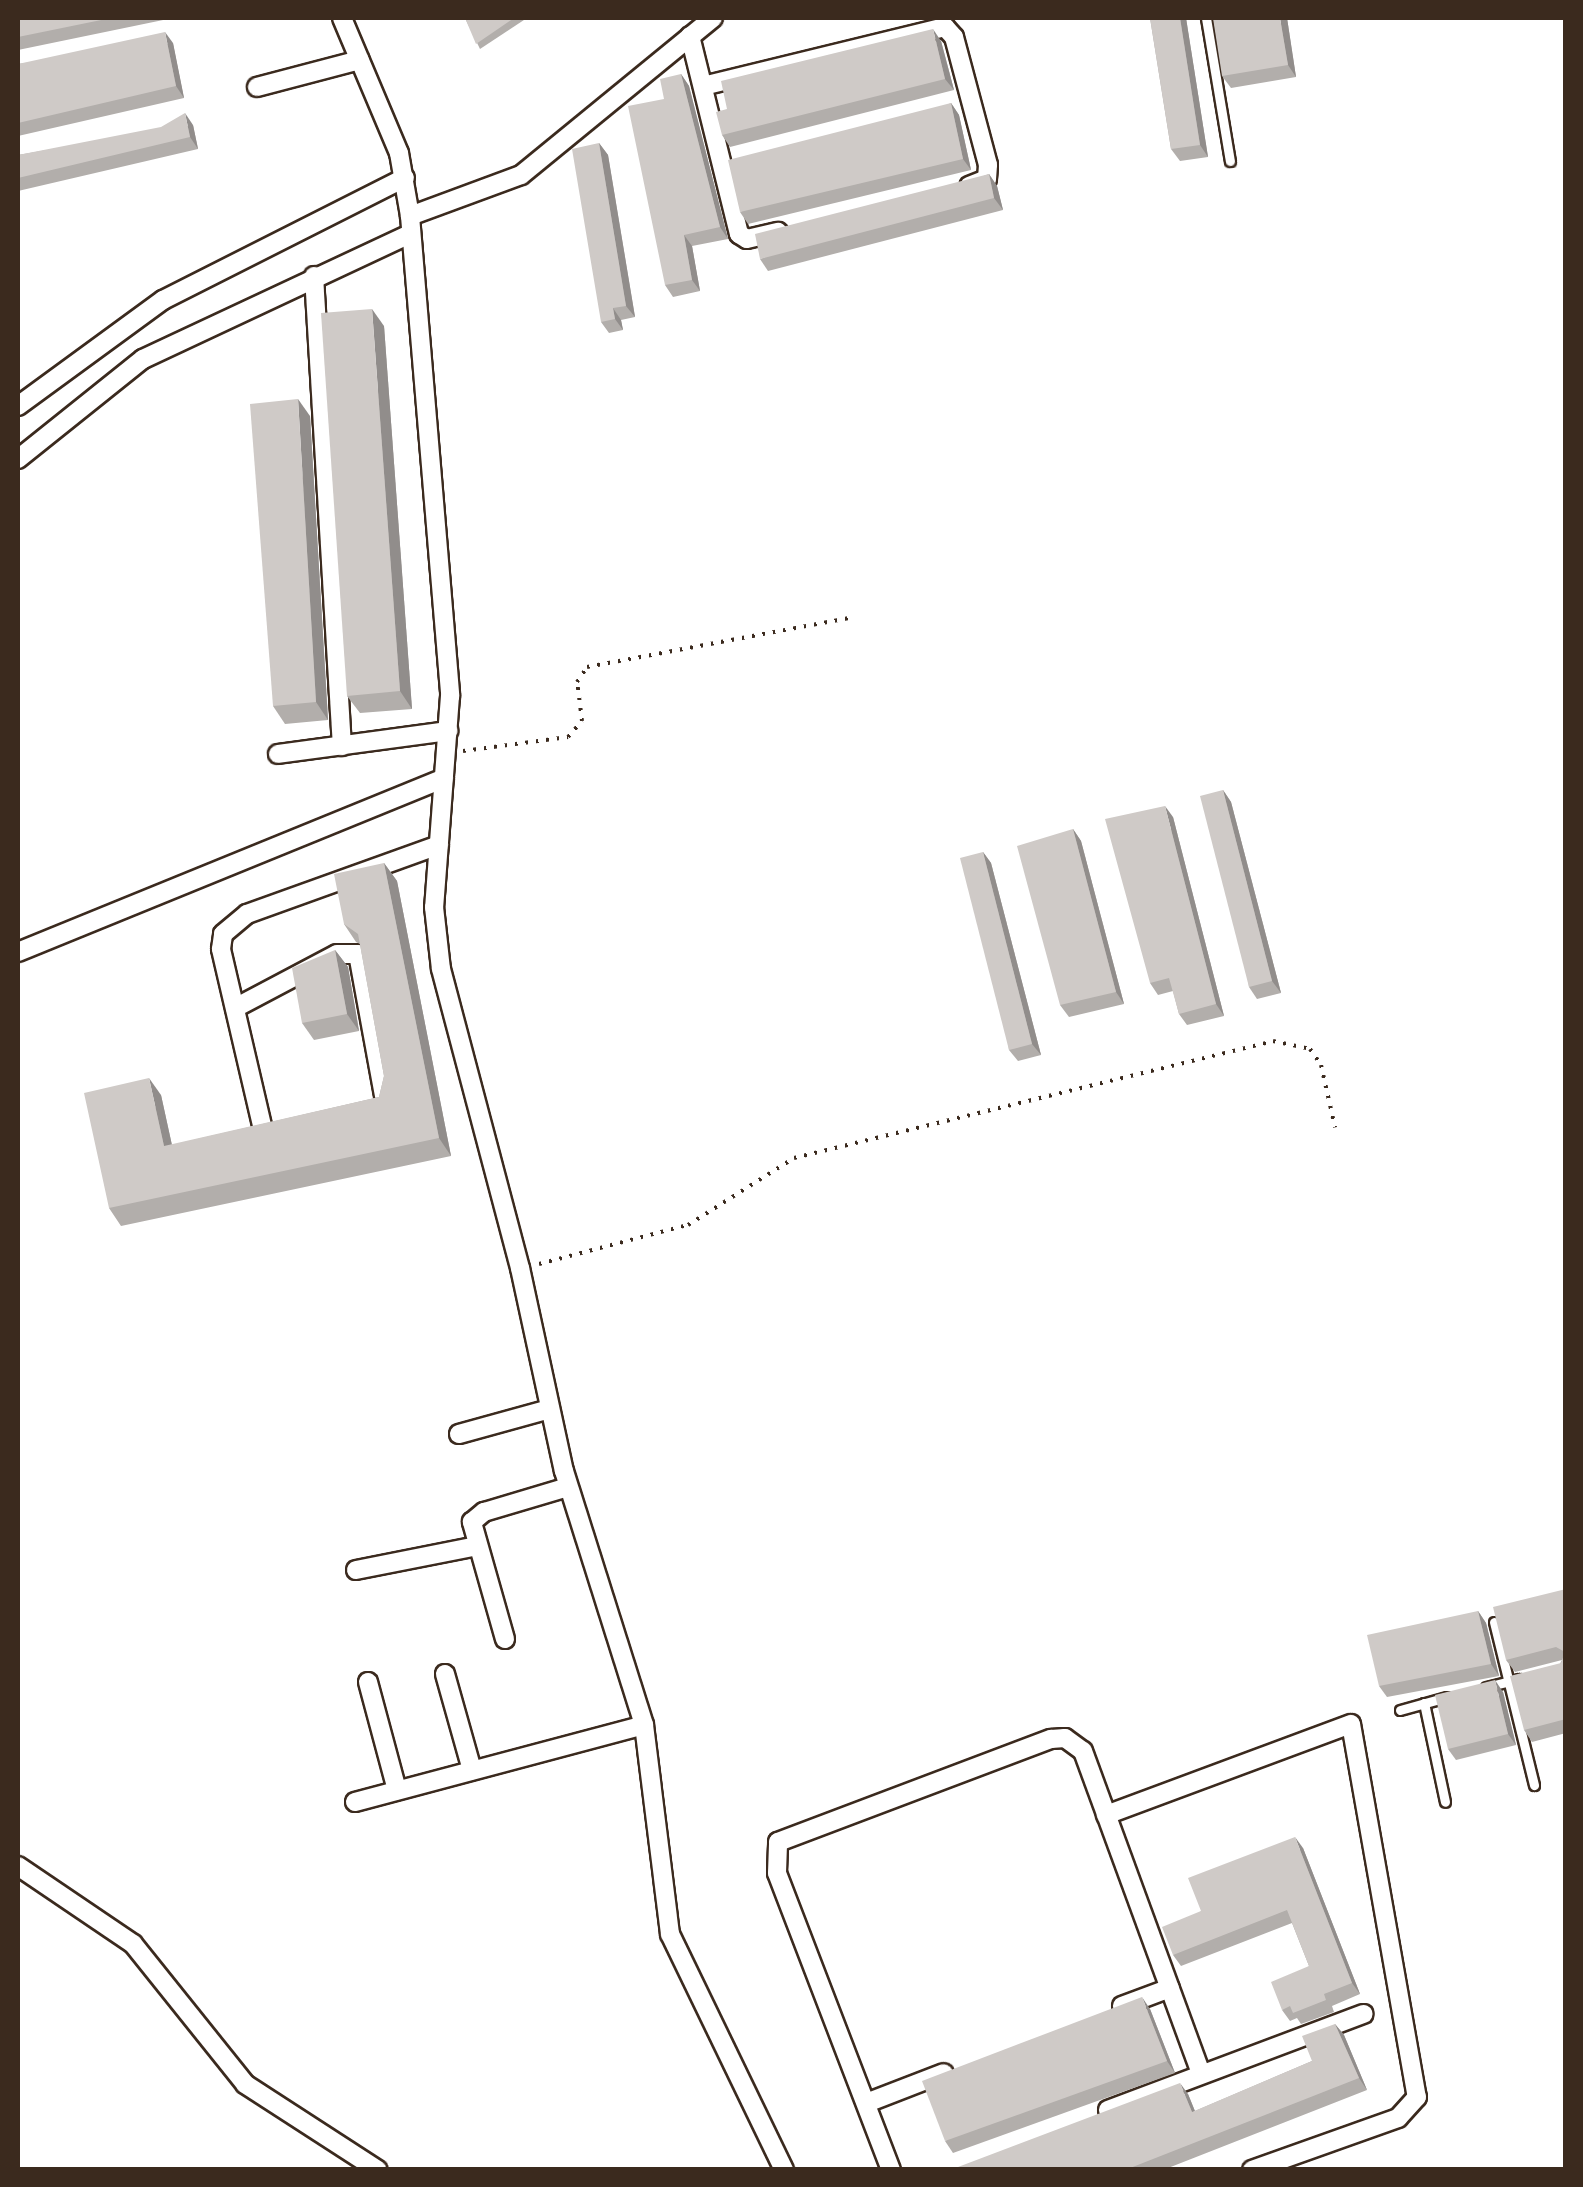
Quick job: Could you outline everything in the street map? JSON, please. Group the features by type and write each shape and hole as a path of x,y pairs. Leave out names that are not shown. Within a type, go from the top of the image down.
{"street":[{"path":"342,18 405,178 410,225 446,640 448,730 436,948 520,1268 568,1487 644,1725 670,1934 784,2170"},
{"path":"18,459 115,376 410,225 521,175 713,18"},
{"path":"703,86 945,26 954,37 988,172 980,183 953,190"},
{"path":"690,36 742,238 807,225"},
{"path":"257,88 360,60"},
{"path":"952,104 971,100"},
{"path":"722,162 741,157"},
{"path":"18,406 163,300 405,178"},
{"path":"314,276 342,746"},
{"path":"278,754 448,730"},
{"path":"18,952 444,778"},
{"path":"264,1134 221,949 231,926 439,845"},
{"path":"235,1008 337,954 358,954 384,1096"},
{"path":"459,1434 550,1409"},
{"path":"505,1638 477,1546 474,1516 568,1487"},
{"path":"356,1570 477,1546"},
{"path":"445,1674 472,1770"},
{"path":"368,1682 397,1790"},
{"path":"1106,1815 1351,1724 1417,2098 1398,2118 1252,2170"},
{"path":"356,1802 644,1725"},
{"path":"891,2170 869,2102 777,1873 778,1842 1051,1739 1066,1738 1083,1751 1202,2074"},
{"path":"18,1866 133,1944 246,2084 378,2170"},
{"path":"1099,2015 1170,1988"},
{"path":"1095,2115 1364,2014"},
{"path":"869,2102 958,2068"}],"lane":[{"path":"1206,18 1230,161"},
{"path":"1494,1622 1534,1784"},
{"path":"1475,1690 1528,1676"},
{"path":"1400,1710 1458,1694"},
{"path":"1424,1703 1445,1802"}],"path":[{"path":"446,752 568,737 582,721 577,682 586,667 850,618"},
{"path":"520,1268 688,1226 794,1158 1273,1041 1310,1049 1321,1065 1335,1127"}],"building":[{"path":"18,18 111,18 18,37"},
{"path":"465,18 514,18 476,44"},
{"path":"1150,18 1180,18 1200,145 1171,149"},
{"path":"1213,18 1280,18 1288,65 1222,76"},
{"path":"933,29 945,79 722,135 716,112 727,109 721,81"},
{"path":"165,32 176,86 18,123 18,64"},
{"path":"681,74 720,227 684,235 692,280 665,285 628,106 664,99 660,79"},
{"path":"951,103 963,159 740,212 728,160"},
{"path":"185,113 190,137 18,178 18,155 161,127"},
{"path":"599,143 626,306 613,308 615,319 601,322 572,149"},
{"path":"989,174 994,198 760,259 755,234"},
{"path":"372,309 400,691 347,696 321,313"},
{"path":"298,399 316,702 273,706 250,404"},
{"path":"1223,790 1272,981 1249,987 1200,796"},
{"path":"1165,806 1216,1004 1179,1014 1169,978 1150,983 1105,819"},
{"path":"1073,829 1116,992 1060,1005 1017,846"},
{"path":"983,852 1032,1044 1009,1050 960,858"},
{"path":"384,863 439,1138 109,1208 84,1093 149,1078 164,1146 379,1097 384,1076 358,934 344,924 334,874"},
{"path":"335,950 347,1014 302,1023 292,968"},
{"path":"1566,1589 1566,1719 1524,1730 1510,1676 1561,1663 1565,1652 1556,1647 1506,1660 1493,1607"},
{"path":"1478,1611 1491,1664 1379,1686 1367,1635"},
{"path":"1495,1680 1508,1734 1448,1749 1435,1695"},
{"path":"1295,1837 1352,1983 1324,1994 1326,2000 1293,2013 1290,2006 1282,2010 1271,1982 1309,1966 1287,1910 1173,1955 1162,1927 1201,1911 1188,1878"},
{"path":"1142,1997 1167,2061 945,2141 922,2081"},
{"path":"1335,2024 1359,2078 1125,2170 959,2170 958,2167 1180,2083 1192,2112 1312,2061 1302,2036"}]}
